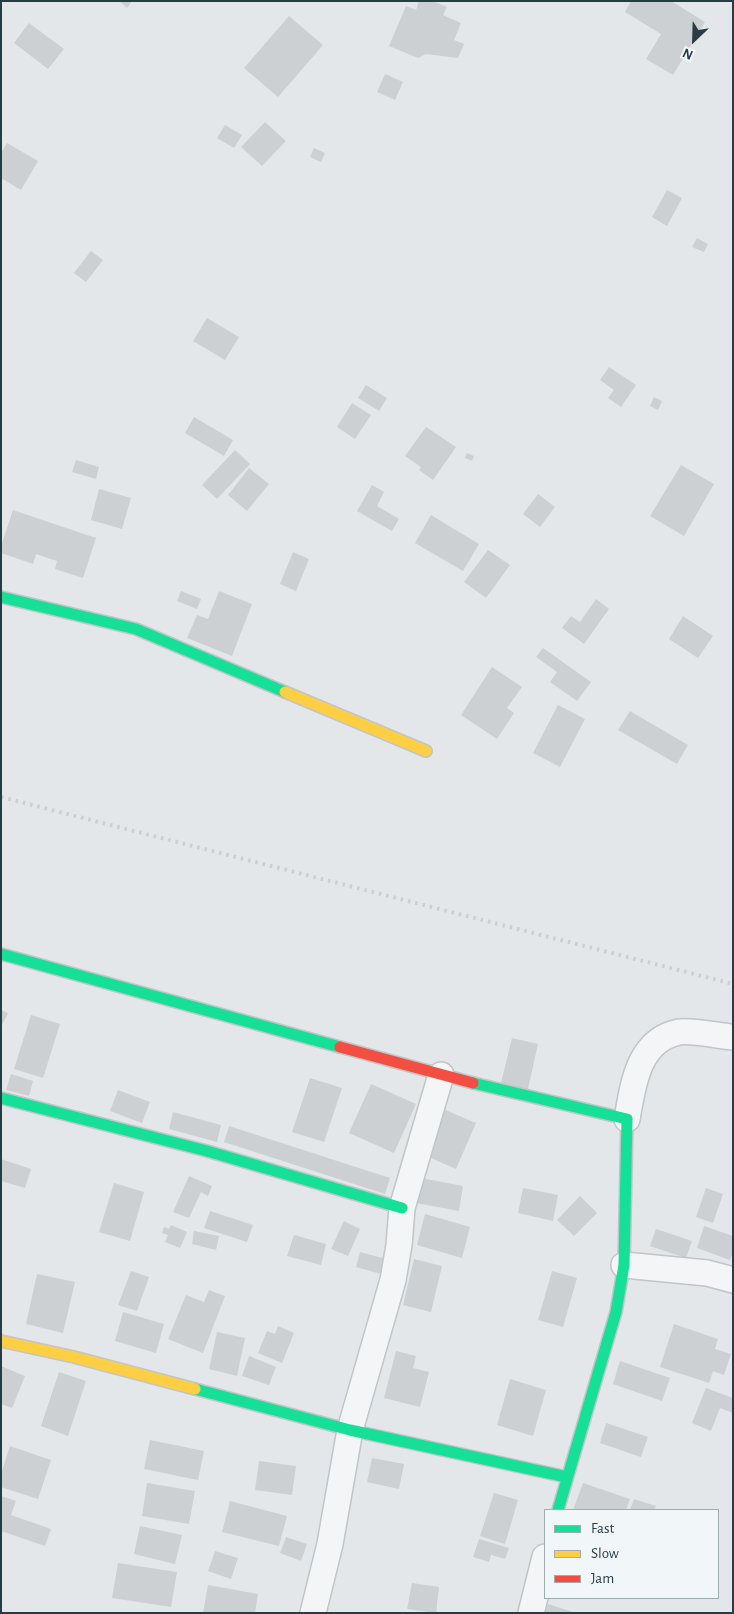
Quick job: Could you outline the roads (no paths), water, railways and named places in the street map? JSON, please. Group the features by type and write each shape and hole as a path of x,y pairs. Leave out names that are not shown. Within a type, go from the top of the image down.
{"street":[{"path":"1,597 136,630 426,752"},
{"path":"1,954 441,1075 627,1119"},
{"path":"558,1509 616,1312 624,1265 627,1119 635,1076 647,1050 659,1040 679,1032 733,1037"},
{"path":"313,1613 330,1544 350,1430 393,1280 399,1245 402,1208 441,1075"},
{"path":"1,1098 207,1151 402,1208"},
{"path":"624,1265 707,1273 733,1280"},
{"path":"1,1341 74,1357 350,1430 567,1477"},
{"path":"531,1613 544,1562"}],"railway":[{"path":"1,797 733,984"}]}
